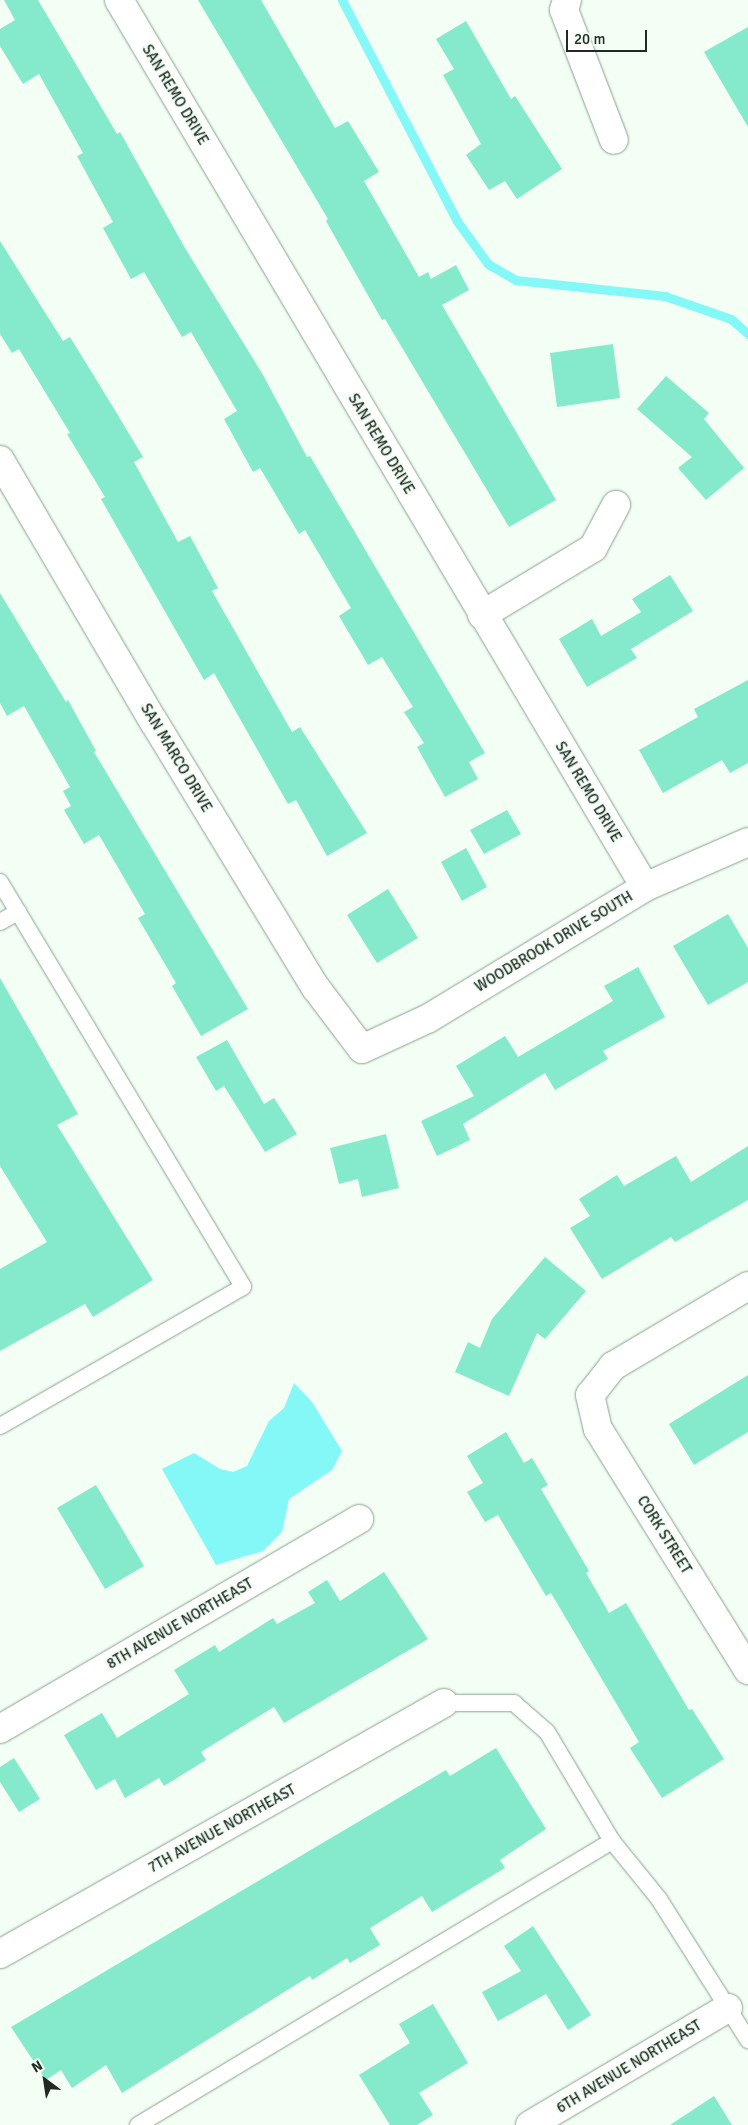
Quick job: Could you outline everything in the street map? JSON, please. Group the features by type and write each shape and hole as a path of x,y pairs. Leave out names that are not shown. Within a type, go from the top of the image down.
{"street":[{"name":"SAN REMO DRIVE","path":"119,0 644,886"},
{"path":"567,0 564,10 614,140"},
{"name":"SAN MARCO DRIVE","path":"0,460 154,722 306,971 362,1049"},
{"path":"482,615 593,548 616,505"},
{"name":"WOODBROOK DRIVE SOUTH","path":"362,1049 429,1018 644,886 748,842"},
{"name":"CORK STREET","path":"746,1664 598,1429 590,1395 613,1366 748,1286"},
{"name":"8TH AVENUE NORTHEAST","path":"0,1729 359,1519"},
{"name":"7TH AVENUE NORTHEAST","path":"0,1954 444,1703"},
{"name":"6TH AVENUE NORTHEAST","path":"530,2125 728,2008"}],"lane":[{"path":"0,882 243,1287 0,1426"},
{"path":"0,922 18,912"},
{"path":"444,1703 514,1702 547,1732 612,1841 659,1899 748,2040"},
{"path":"138,2125 612,1841"}],"water":[{"path":"294,1383 312,1402 342,1451 332,1470 289,1499 282,1532 263,1551 216,1565 162,1469 194,1453 220,1469 233,1472 247,1466 269,1421 284,1408"}],"building":[{"path":"4,0 38,0 117,134 120,132 185,248 263,375 307,457 310,456 485,753 469,762 478,779 445,797 417,747 424,743 404,712 413,707 382,657 368,665 339,616 351,608 305,530 299,534 260,468 253,472 224,419 237,411 191,332 182,337 144,272 131,279 103,228 113,222 77,156 83,153 39,74 23,84 0,46 0,29 15,20"},
{"path":"198,0 261,0 335,128 348,121 379,172 364,181 419,277 428,272 431,279 456,265 469,290 442,305 556,500 509,527 385,319 382,320 326,221 328,219"},
{"path":"466,21 511,99 515,96 562,169 517,199 505,181 489,190 466,155 481,144 443,75 454,69 436,39"},
{"path":"748,27 748,127 704,52"},
{"path":"0,241 63,341 70,337 143,457 134,462 178,542 190,536 218,588 212,591 292,732 300,727 367,833 327,856 296,800 288,804 214,673 204,680 101,499 105,497 67,434 70,433 19,349 12,353 0,334"},
{"path":"613,344 620,398 557,407 550,353"},
{"path":"666,376 709,413 704,419 744,468 706,500 678,468 692,457 637,409"},
{"path":"670,575 693,611 631,649 637,658 587,687 559,639 592,619 601,636 641,612 632,599"},
{"path":"0,593 66,702 68,700 96,751 94,752 248,1009 201,1036 172,986 176,983 138,918 145,914 99,835 84,844 64,810 71,806 63,791 70,787 24,706 7,716 0,703"},
{"path":"748,680 748,763 730,773 722,760 663,793 639,750 698,717 694,709"},
{"path":"507,810 521,834 484,854 470,830"},
{"path":"466,848 487,887 462,901 441,862"},
{"path":"388,889 418,938 377,963 347,915"},
{"path":"728,914 748,948 748,982 708,1005 673,946"},
{"path":"638,967 665,1017 603,1051 608,1059 555,1090 545,1073 463,1124 470,1140 437,1156 421,1121 474,1096 456,1066 505,1036 518,1057 613,1001 604,986"},
{"path":"0,978 78,1114 57,1125 153,1280 93,1317 85,1304 0,1351 0,1269 47,1242 0,1166"},
{"path":"227,1040 264,1104 274,1098 297,1134 265,1152 224,1086 216,1091 196,1057"},
{"path":"386,1134 399,1188 362,1197 358,1179 339,1184 330,1148"},
{"path":"748,1146 748,1200 675,1242 671,1237 602,1279 570,1228 590,1216 579,1199 617,1175 624,1186 676,1156 691,1182"},
{"path":"545,1257 586,1291 545,1339 537,1333 509,1396 455,1372 468,1342 480,1348 492,1319"},
{"path":"748,1375 748,1432 694,1465 669,1424"},
{"path":"506,1432 524,1463 532,1458 548,1485 541,1489 589,1571 586,1573 609,1613 626,1603 689,1710 692,1709 724,1759 662,1798 630,1748 639,1742 551,1593 546,1596 498,1515 485,1522 467,1492 483,1483 467,1456"},
{"path":"96,1485 144,1566 105,1589 57,1508"},
{"path":"384,1572 428,1639 284,1723 274,1707 201,1752 206,1760 164,1786 159,1778 125,1798 115,1779 96,1790 64,1735 102,1713 117,1738 189,1694 174,1670 215,1645 219,1652 273,1618 277,1624 315,1603 308,1592 327,1580 340,1601"},
{"path":"496,1748 546,1829 500,1860 505,1868 432,1912 422,1896 370,1928 380,1945 350,1963 347,1958 312,1980 310,1976 122,2093 106,2065 72,2088 61,2070 46,2080 11,2027 446,1770 450,1776"},
{"path":"14,1758 40,1799 19,1812 0,1782 0,1767"},
{"path":"533,1926 591,2015 568,2030 546,1994 498,2021 482,1992 521,1971 504,1946"},
{"path":"433,2004 468,2063 419,2093 433,2115 417,2125 390,2125 359,2075 410,2043 399,2024"},
{"path":"714,2096 732,2125 670,2125"}],"waterway":[{"path":"342,0 457,221 488,264 516,280 665,296 731,319 748,334"}]}
